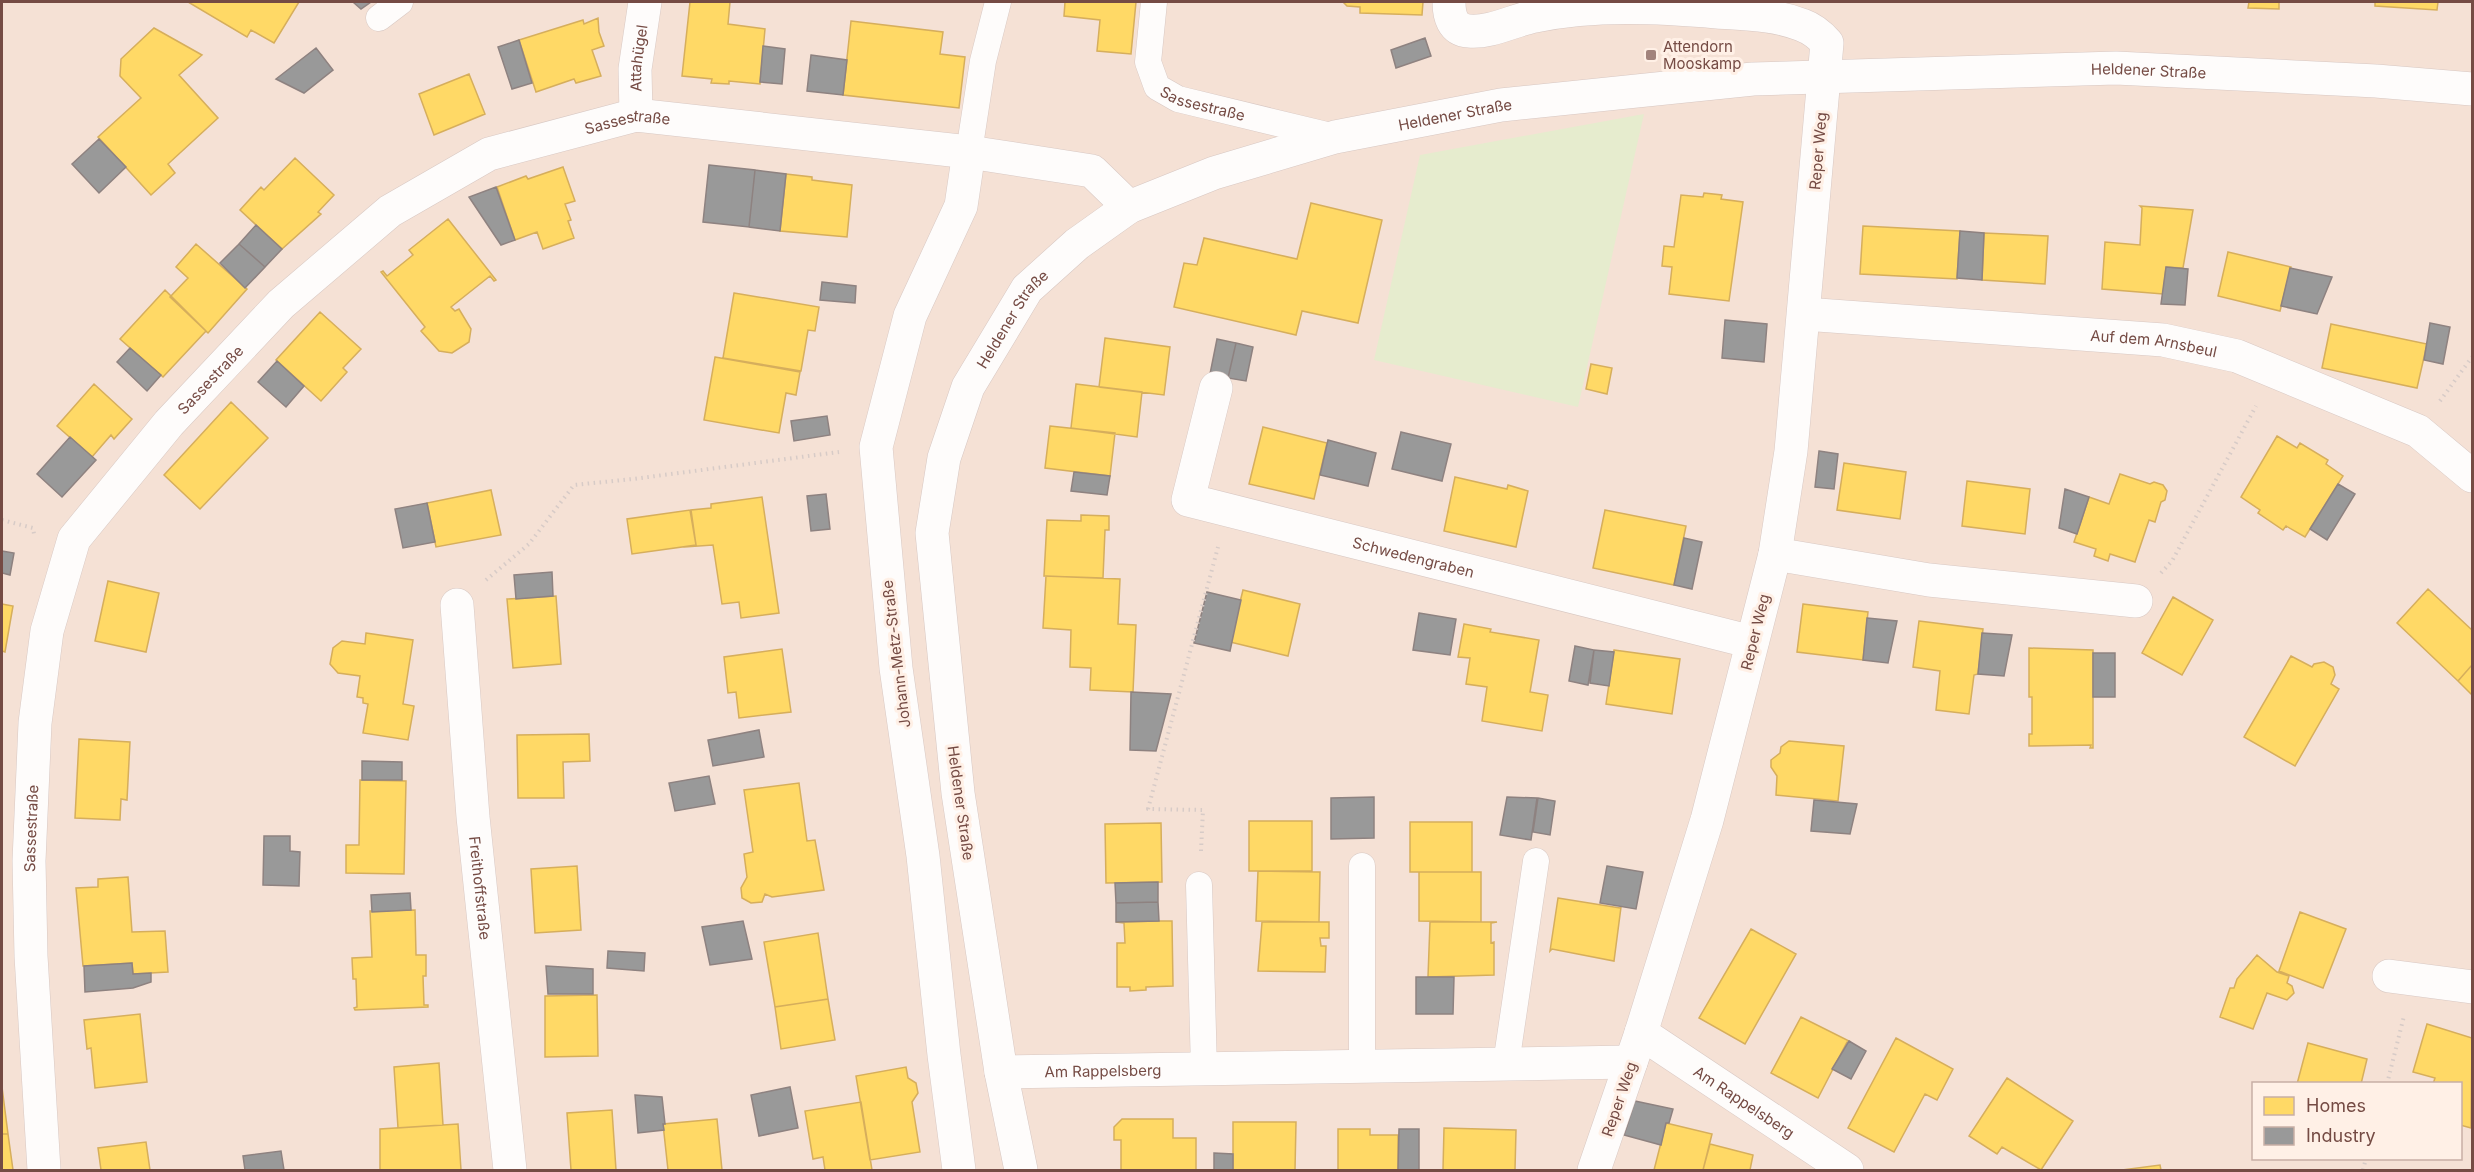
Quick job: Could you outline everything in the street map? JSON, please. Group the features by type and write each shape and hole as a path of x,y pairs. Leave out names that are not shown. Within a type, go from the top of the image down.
{"street":[{"name":"Attahügel","path":"636,116 635,69 645,2"},
{"path":"1449,2 1449,18 1456,26 1467,31 1481,31 1534,16 1602,7 1652,7 1771,16 1803,25 1817,32 1827,43 1825,76"},
{"name":"Heldener Straße","path":"1021,1170 1001,1072 958,794 932,533 944,458 968,387 1027,289 1077,244 1129,207 1214,173 1335,137 1501,105 1753,79 2116,68 2376,81 2472,89"},
{"name":"Reper Weg","path":"1594,1170 1636,1048 1707,820 1775,554 1791,451 1825,76"},
{"name":"Sassestraße","path":"44,1170 29,861 34,735 47,631 74,539 169,423 273,313 390,211 489,154 636,116 969,152 1092,171 1129,207"},
{"name":"Johann-Metz-Straße","path":"959,1170 944,1055 923,856 896,668 876,447 910,316 961,206 969,152"},
{"name":"Auf dem Arnsbeul","path":"1804,314 2163,340 2237,356 2418,431 2472,476"},
{"name":"Schwedengraben","path":"1216,388 1188,500 1752,642"},
{"path":"1775,554 1929,580 2136,601"},
{"name":"Freithoffstraße","path":"457,605 473,817 510,1170"},
{"path":"2402,979 2472,987"},
{"name":"Am Rappelsberg","path":"1001,1072 1506,1064 1636,1048 1847,1170"}],"lane":[{"path":"379,18 400,2"},
{"path":"969,152 983,61 998,2"},
{"name":"Sassestraße","path":"1154,2 1148,63 1157,87 1178,99 1335,137"},
{"path":"1506,1064 1536,861"},
{"path":"1362,866 1362,1066"},
{"path":"1199,885 1204,1068"}],"path":[{"path":"2418,431 2472,357"},
{"path":"2136,601 2172,561 2275,371"},
{"path":"457,605 529,544 574,485 633,480 876,447"},
{"path":"1199,885 1203,810 1148,809 1227,511"},
{"path":"2386,1082 2402,979"}],"shaded area":[{"path":"2,2 2472,2 2472,1170 2,1170"}],"green space":[{"path":"1644,114 1578,407 1374,360 1420,155"}],"building: Homes":[{"path":"188,2 299,2 274,43 251,30 247,37"},
{"path":"690,2 730,2 728,24 765,29 760,84 729,81 729,84 711,83 712,79 682,76"},
{"path":"1065,2 1136,2 1131,54 1097,51 1100,20 1064,16"},
{"path":"1343,2 1423,2 1422,15 1360,13 1360,7 1347,6"},
{"path":"2249,2 2279,2 2279,9 2248,8"},
{"path":"2375,2 2438,2 2437,10 2375,6"},
{"path":"598,18 599,32 604,46 592,50 601,76 576,83 574,79 536,92 519,40 583,20 584,24"},
{"path":"851,21 943,32 940,54 965,57 959,108 843,95"},
{"path":"154,28 202,55 179,75 218,118 168,164 175,173 151,195 98,137 141,98 120,76 121,59"},
{"path":"469,74 485,114 434,135 419,94"},
{"path":"295,158 334,195 318,212 321,214 282,249 240,210 261,187 264,190"},
{"path":"563,167 575,201 565,204 574,238 543,249 537,232 515,240 497,187 526,176 528,179"},
{"path":"786,174 852,185 847,237 780,231"},
{"path":"1704,193 1722,195 1721,199 1743,202 1729,301 1669,294 1672,267 1662,266 1664,246 1674,247 1681,195 1703,197"},
{"path":"1311,203 1382,220 1358,323 1302,311 1296,335 1174,307 1184,263 1197,265 1204,238 1297,259"},
{"path":"2140,206 2193,210 2183,268 2166,267 2163,294 2102,289 2105,242 2140,245 2142,208"},
{"path":"448,219 496,280 494,281 490,276 451,307 455,311 459,309 471,329 469,342 452,353 439,351 421,331 425,327 381,272 383,271 387,276 413,255 409,250"},
{"path":"1863,226 1960,231 1957,279 1860,274"},
{"path":"1984,233 2048,236 2045,284 1982,280"},
{"path":"196,244 247,289 208,333 170,297 188,278 176,267"},
{"path":"2228,252 2291,267 2280,311 2218,296"},
{"path":"165,290 206,331 163,377 120,339"},
{"path":"734,293 819,307 815,331 808,330 801,371 723,358"},
{"path":"320,312 361,349 343,368 347,372 321,401 276,360"},
{"path":"2331,324 2427,344 2417,388 2322,368"},
{"path":"1105,338 1170,347 1164,395 1099,387"},
{"path":"715,357 800,372 796,395 786,393 779,433 704,420"},
{"path":"1591,364 1612,368 1607,394 1586,389"},
{"path":"94,384 132,419 114,439 111,435 92,457 57,426"},
{"path":"1076,384 1142,392 1137,437 1071,428"},
{"path":"231,402 268,438 200,509 164,475"},
{"path":"1050,426 1115,433 1110,476 1045,468"},
{"path":"1263,427 1327,443 1314,499 1249,484"},
{"path":"2277,436 2297,448 2300,443 2328,460 2326,464 2343,476 2305,537 2286,526 2283,530 2258,513 2260,510 2241,497"},
{"path":"1844,463 1906,472 1900,519 1837,510"},
{"path":"2120,474 2150,484 2154,482 2163,485 2167,491 2155,522 2149,520 2135,562 2110,554 2108,561 2094,556 2096,549 2074,542 2089,497 2109,504"},
{"path":"1455,477 1507,489 1508,485 1528,491 1516,547 1444,531"},
{"path":"1967,481 2030,489 2025,534 1962,526"},
{"path":"491,490 501,535 436,547 427,503"},
{"path":"762,497 779,613 741,618 739,602 722,604 713,545 684,547 696,545 691,510 711,508 711,504"},
{"path":"690,510 696,545 632,554 627,519"},
{"path":"1605,510 1686,526 1674,585 1593,568"},
{"path":"1081,515 1109,516 1109,530 1105,530 1103,578 1044,576 1047,520 1081,521"},
{"path":"1046,576 1120,579 1118,624 1136,625 1133,692 1090,690 1091,668 1070,667 1071,630 1043,628"},
{"path":"108,581 159,593 146,652 95,641"},
{"path":"2428,589 2472,630 2472,665 2458,681 2397,623"},
{"path":"1243,590 1300,604 1288,656 1230,642"},
{"path":"556,596 561,664 513,668 507,599"},
{"path":"2173,597 2213,620 2182,675 2142,653"},
{"path":"2,604 13,606 5,652 2,651"},
{"path":"1803,604 1868,612 1863,660 1797,652"},
{"path":"1919,621 1983,629 1978,674 1974,675 1969,714 1936,710 1940,671 1913,667"},
{"path":"1464,624 1491,629 1490,632 1539,640 1530,692 1548,695 1542,731 1482,721 1487,687 1466,684 1470,658 1458,657"},
{"path":"366,633 413,640 403,704 414,706 408,740 363,733 368,704 363,703 363,698 357,697 360,676 338,673 330,664 333,648 342,641 365,644"},
{"path":"2029,648 2093,650 2093,748 2090,748 2091,745 2029,746 2029,734 2032,734 2032,697 2029,697"},
{"path":"782,649 791,712 739,718 736,692 728,693 724,657"},
{"path":"1614,650 1680,659 1672,714 1606,704"},
{"path":"2291,656 2312,667 2314,664 2324,662 2333,667 2335,675 2331,684 2339,689 2295,766 2244,737"},
{"path":"2472,665 2472,695 2458,681"},
{"path":"589,734 590,761 563,762 564,798 518,798 517,735"},
{"path":"79,739 130,742 127,800 121,799 120,820 75,818"},
{"path":"1789,741 1844,746 1838,801 1776,795 1777,776 1771,767 1771,760"},
{"path":"360,780 406,781 404,874 346,873 346,845 359,845"},
{"path":"799,783 807,841 815,840 824,890 772,897 765,894 762,902 751,903 742,898 741,888 747,877 744,854 753,852 744,790"},
{"path":"1249,821 1312,821 1312,871 1249,871"},
{"path":"1410,822 1472,822 1472,872 1410,872"},
{"path":"1161,823 1162,882 1106,883 1105,824"},
{"path":"577,866 581,930 535,933 531,869"},
{"path":"1258,871 1320,872 1319,922 1256,921"},
{"path":"1419,872 1481,872 1481,922 1419,921"},
{"path":"128,877 132,932 165,931 168,972 133,974 132,963 83,966 76,888 98,887 98,879"},
{"path":"1558,898 1621,907 1614,961 1552,949 1550,951"},
{"path":"415,910 416,955 426,955 426,976 423,976 424,1005 428,1007 355,1010 354,1008 357,1007 356,979 353,979 352,958 372,957 370,911"},
{"path":"2300,912 2346,929 2323,988 2279,971"},
{"path":"1172,921 1173,986 1146,987 1146,990 1130,991 1130,987 1117,987 1117,943 1125,943 1124,923 1116,922"},
{"path":"1262,922 1329,922 1329,938 1320,938 1321,946 1326,946 1325,972 1258,971"},
{"path":"1430,922 1497,922 1491,923 1491,943 1494,942 1494,975 1428,977"},
{"path":"1751,929 1796,954 1745,1044 1699,1018"},
{"path":"818,933 828,999 775,1007 764,942"},
{"path":"2257,955 2277,972 2289,976 2287,983 2292,986 2294,993 2287,1000 2267,993 2253,1029 2220,1017 2230,988 2234,988 2237,979"},
{"path":"597,995 598,1056 545,1057 545,996"},
{"path":"828,999 835,1040 781,1049 775,1007"},
{"path":"140,1014 147,1082 95,1088 91,1048 87,1049 84,1020"},
{"path":"1801,1017 1849,1041 1818,1098 1771,1073"},
{"path":"2427,1024 2472,1038 2471,1128 2462,1126 2462,1082 2434,1082 2435,1078 2413,1072"},
{"path":"1896,1038 1953,1069 1937,1100 1925,1094 1894,1152 1848,1128"},
{"path":"2308,1043 2367,1059 2361,1082 2298,1082"},
{"path":"439,1063 443,1125 398,1128 394,1067"},
{"path":"906,1067 908,1078 916,1083 918,1093 912,1102 920,1152 870,1160 856,1076"},
{"path":"2007,1078 2073,1121 2041,1170 2002,1147 1997,1154 1969,1136"},
{"path":"2,1087 8,1134 2,1134"},
{"path":"861,1102 872,1170 825,1170 823,1157 813,1159 805,1111"},
{"path":"612,1110 616,1170 571,1170 567,1113"},
{"path":"717,1119 722,1170 668,1170 663,1124"},
{"path":"1122,1119 1173,1119 1173,1138 1196,1138 1196,1170 1121,1170 1121,1140 1114,1140 1114,1127"},
{"path":"1233,1122 1296,1122 1295,1170 1233,1170"},
{"path":"1666,1123 1712,1134 1703,1170 1654,1170"},
{"path":"458,1124 461,1170 380,1170 380,1129"},
{"path":"1444,1128 1516,1130 1515,1170 1443,1170"},
{"path":"1338,1129 1370,1129 1370,1135 1398,1135 1398,1170 1338,1170"},
{"path":"2,1134 8,1134 13,1170 2,1170"},
{"path":"146,1142 150,1170 101,1170 98,1148"},
{"path":"1710,1144 1753,1155 1750,1170 1703,1170"},
{"path":"2160,1165 2161,1170 2122,1170"}],"building: Industry":[{"path":"353,2 371,2 361,9"},
{"path":"1425,38 1431,56 1396,68 1391,50"},
{"path":"519,40 532,83 512,89 498,47"},
{"path":"763,46 785,49 782,84 760,82"},
{"path":"316,48 333,70 304,93 276,79"},
{"path":"811,55 847,60 843,95 807,91"},
{"path":"99,139 126,167 99,193 72,164"},
{"path":"709,165 755,170 749,227 703,222"},
{"path":"755,170 786,174 780,231 749,227"},
{"path":"496,187 515,240 501,245 469,197"},
{"path":"256,225 282,249 265,267 239,244"},
{"path":"1960,231 1984,233 1982,280 1957,278"},
{"path":"239,244 265,267 245,288 220,263"},
{"path":"2166,267 2188,269 2185,305 2161,304"},
{"path":"2290,268 2332,277 2317,314 2281,306"},
{"path":"822,282 856,286 855,303 820,300"},
{"path":"1725,320 1767,324 1764,362 1722,358"},
{"path":"2430,323 2450,327 2443,364 2424,360"},
{"path":"1217,339 1236,343 1228,378 1210,374"},
{"path":"1236,343 1253,347 1246,381 1228,378"},
{"path":"130,348 161,375 147,391 117,362"},
{"path":"277,361 304,386 286,407 258,382"},
{"path":"827,416 830,435 794,441 791,421"},
{"path":"1401,432 1451,444 1442,481 1392,469"},
{"path":"70,437 96,460 62,497 37,474"},
{"path":"1328,440 1376,453 1368,486 1320,475"},
{"path":"1819,451 1838,454 1834,489 1815,487"},
{"path":"1074,472 1110,476 1107,495 1071,491"},
{"path":"2338,484 2355,494 2327,540 2310,529"},
{"path":"2065,489 2089,497 2077,534 2059,528"},
{"path":"826,494 830,529 811,531 807,496"},
{"path":"427,503 435,542 403,548 395,509"},
{"path":"1684,538 1702,542 1692,589 1674,585"},
{"path":"2,551 14,553 10,575 2,573"},
{"path":"552,572 553,596 516,599 514,575"},
{"path":"1207,592 1241,600 1230,651 1194,643"},
{"path":"1419,613 1456,619 1450,655 1413,650"},
{"path":"1867,618 1897,621 1888,663 1863,660"},
{"path":"1982,633 2012,635 2004,676 1978,674"},
{"path":"1575,646 1594,650 1588,685 1569,681"},
{"path":"1594,650 1614,652 1609,686 1590,683"},
{"path":"2093,653 2115,653 2115,697 2093,697"},
{"path":"1131,692 1171,694 1156,751 1130,750"},
{"path":"759,730 764,757 713,766 708,740"},
{"path":"362,761 402,762 402,780 362,780"},
{"path":"709,776 715,804 675,811 669,783"},
{"path":"1374,797 1374,838 1331,839 1331,798"},
{"path":"1507,797 1537,798 1531,840 1500,835"},
{"path":"1538,798 1555,801 1550,835 1533,832"},
{"path":"1814,800 1857,804 1850,834 1811,831"},
{"path":"264,836 290,836 290,851 300,852 299,886 263,885"},
{"path":"1607,866 1643,872 1636,909 1600,903"},
{"path":"1158,882 1158,902 1116,903 1115,883"},
{"path":"410,893 411,910 372,912 371,895"},
{"path":"1158,902 1159,921 1116,922 1116,903"},
{"path":"743,921 752,959 710,965 702,927"},
{"path":"608,951 645,953 644,971 607,968"},
{"path":"132,963 133,974 151,973 151,982 133,988 85,992 84,966"},
{"path":"546,966 593,969 593,994 548,994"},
{"path":"1416,977 1454,977 1453,1014 1416,1014"},
{"path":"1849,1041 1866,1051 1851,1079 1832,1069"},
{"path":"790,1087 798,1128 759,1136 751,1095"},
{"path":"635,1095 662,1097 664,1130 638,1133"},
{"path":"1635,1101 1673,1109 1669,1123 1666,1123 1661,1145 1624,1135"},
{"path":"1399,1129 1419,1129 1419,1170 1398,1170"},
{"path":"281,1151 284,1170 245,1170 243,1156"},
{"path":"1214,1153 1233,1154 1233,1170 1214,1170"}],"place":[{"name":"Attendorn Mooskamp","path":"1651,55"}]}
